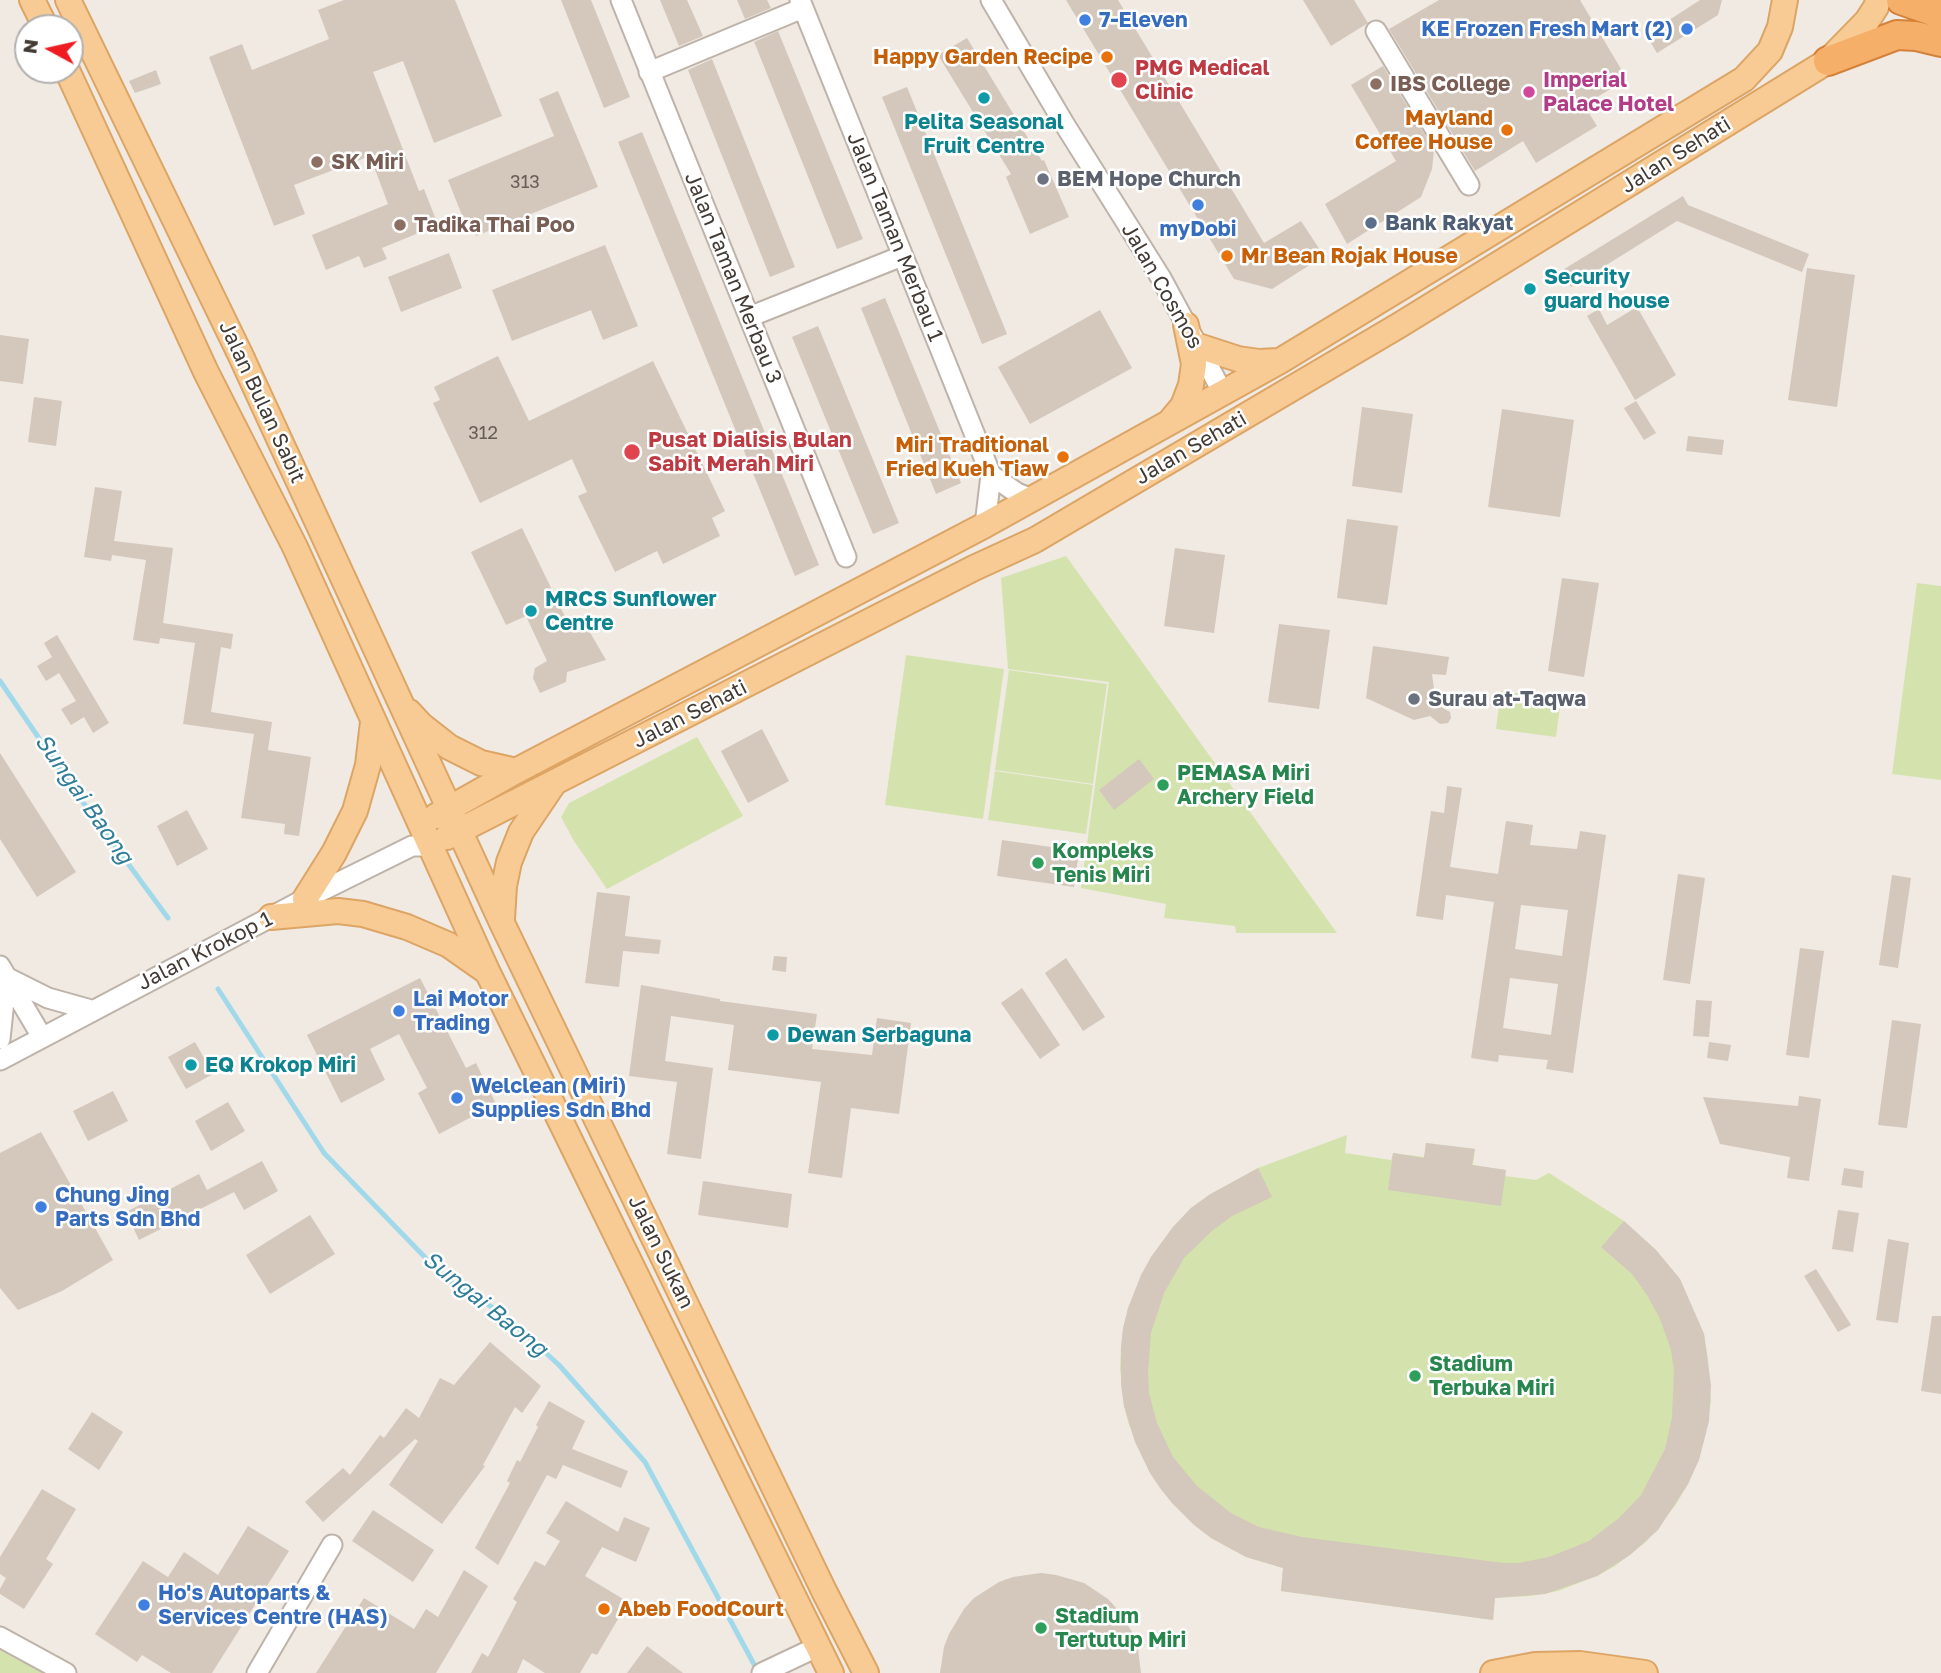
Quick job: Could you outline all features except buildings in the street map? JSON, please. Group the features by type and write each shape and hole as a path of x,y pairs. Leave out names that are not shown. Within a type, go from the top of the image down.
{"highway":[{"path":"1900,0 1941,13"},
{"path":"1828,61 1897,35 1941,42"}],"main road":[{"name":"Jalan Bulan Sabit","path":"68,0 240,354 454,819"},
{"name":"Jalan Sehati","path":"454,819 516,771 985,525 1280,361 1744,79 1770,51 1780,27 1785,0"},
{"name":"Jalan Sehati","path":"454,819 554,782 974,568 1035,540 1398,326 1828,61 1867,21 1878,0"},
{"name":"Jalan Bulan Sabit","path":"74,84 206,372 295,547 373,720 422,840"},
{"path":"1035,540 1039,529 1047,522 1197,433 1212,416 1223,393 1266,391 1371,328 1398,326"},
{"path":"1192,335 1238,359 1280,361"},
{"path":"1169,422 1183,405 1191,385 1194,363 1192,335"},
{"path":"398,699 421,725 449,747 481,763 516,771"},
{"path":"305,899 334,853 355,811 368,765 373,720"},
{"path":"502,923 504,886 509,862 521,832 554,782"},
{"path":"422,840 454,819"},
{"name":"Jalan Sukan","path":"454,819 824,1591 866,1673"},
{"name":"Jalan Sukan","path":"422,840 831,1673"},
{"path":"271,917 338,911 363,914 407,926 449,945 487,971"},
{"path":"1493,1673 1535,1665 1580,1664 1645,1673"}],"street":[{"name":"Jalan Taman Merbau 3","path":"621,0 846,557"},
{"name":"Jalan Cosmos","path":"991,0 1161,278 1223,393"},
{"path":"649,72 801,4"},
{"name":"Jalan Taman Merbau 1","path":"801,4 991,475"},
{"path":"1376,32 1469,185"},
{"path":"749,317 902,256"},
{"path":"985,525 991,475 1010,489 1032,499"},
{"name":"Jalan Krokop 1","path":"0,1060 91,1010 422,840"},
{"path":"3,972 48,998 91,1010"},
{"path":"3,972 42,1037"},
{"path":"0,1039 5,1001 3,972"},
{"path":"257,1673 332,1545"},
{"path":"0,1637 66,1673"},
{"path":"762,1673 817,1647"}],"green space":[{"name":"PEMASA Miri Archery Field","path":"1066,556 1337,933 1236,933 1235,926 1164,918 1166,904 1081,888 1109,682 1008,669 1001,578"},
{"path":"1917,583 1941,586 1941,780 1892,774"},
{"path":"906,655 1004,669 983,819 885,805"},
{"path":"1009,670 1107,684 1093,784 995,770"},
{"path":"1501,691 1561,699 1556,737 1496,729"},
{"path":"697,737 743,816 607,889 561,817 569,803"},
{"path":"995,771 1093,785 1086,834 988,820"},
{"name":"Stadium Terbuka Miri","path":"1347,1135 1345,1153 1391,1160 1393,1153 1424,1157 1426,1143 1475,1149 1473,1165 1506,1170 1505,1176 1536,1180 1549,1173 1624,1221 1656,1250 1680,1279 1704,1334 1708,1359 1711,1402 1704,1441 1688,1484 1675,1506 1646,1542 1615,1566 1558,1591 1495,1598 1493,1620 1281,1591 1283,1568 1246,1557 1211,1538 1172,1503 1150,1473 1129,1425 1120,1368 1128,1308 1151,1257 1173,1227 1191,1208 1209,1195 1258,1168"},
{"path":"0,1647 47,1673 0,1673"}],"waterway":[{"name":"Sungai Baong","path":"0,681 79,797 168,918"},
{"name":"Sungai Baong","path":"218,989 324,1153 445,1278 503,1314 559,1365 645,1462 756,1668"}],"place":[{"name":"7-Eleven","path":"1085,20"},
{"name":"KE Frozen Fresh Mart (2)","path":"1687,29"},
{"name":"Happy Garden Recipe","path":"1107,57"},
{"name":"PMG Medical Clinic","path":"1119,80"},
{"name":"IBS College","path":"1376,84"},
{"name":"Imperial Palace Hotel","path":"1529,92"},
{"name":"Pelita Seasonal Fruit Centre","path":"984,98"},
{"name":"Mayland Coffee House","path":"1507,130"},
{"name":"SK Miri","path":"317,162"},
{"name":"BEM Hope Church","path":"1043,179"},
{"name":"myDobi","path":"1198,205"},
{"name":"Bank Rakyat","path":"1371,223"},
{"name":"Tadika Thai Poo","path":"400,225"},
{"name":"Mr Bean Rojak House","path":"1227,256"},
{"name":"Security guard house","path":"1530,289"},
{"name":"Pusat Dialisis Bulan Sabit Merah Miri","path":"632,452"},
{"name":"Miri Traditional Fried Kueh Tiaw","path":"1063,457"},
{"name":"MRCS Sunflower Centre","path":"531,611"},
{"name":"Surau at-Taqwa","path":"1414,699"},
{"name":"PEMASA Miri Archery Field","path":"1163,785"},
{"name":"Kompleks Tenis Miri","path":"1038,863"},
{"name":"Lai Motor Trading","path":"399,1011"},
{"name":"Dewan Serbaguna","path":"773,1035"},
{"name":"EQ Krokop Miri","path":"191,1065"},
{"name":"Welclean (Miri) Supplies Sdn Bhd","path":"457,1098"},
{"name":"Chung Jing Parts Sdn Bhd","path":"41,1207"},
{"name":"Stadium Terbuka Miri","path":"1415,1376"},
{"name":"Ho's Autoparts & Services Centre (HAS)","path":"144,1605"},
{"name":"Abeb FoodCourt","path":"604,1609"},
{"name":"Stadium Tertutup Miri","path":"1041,1628"}]}
